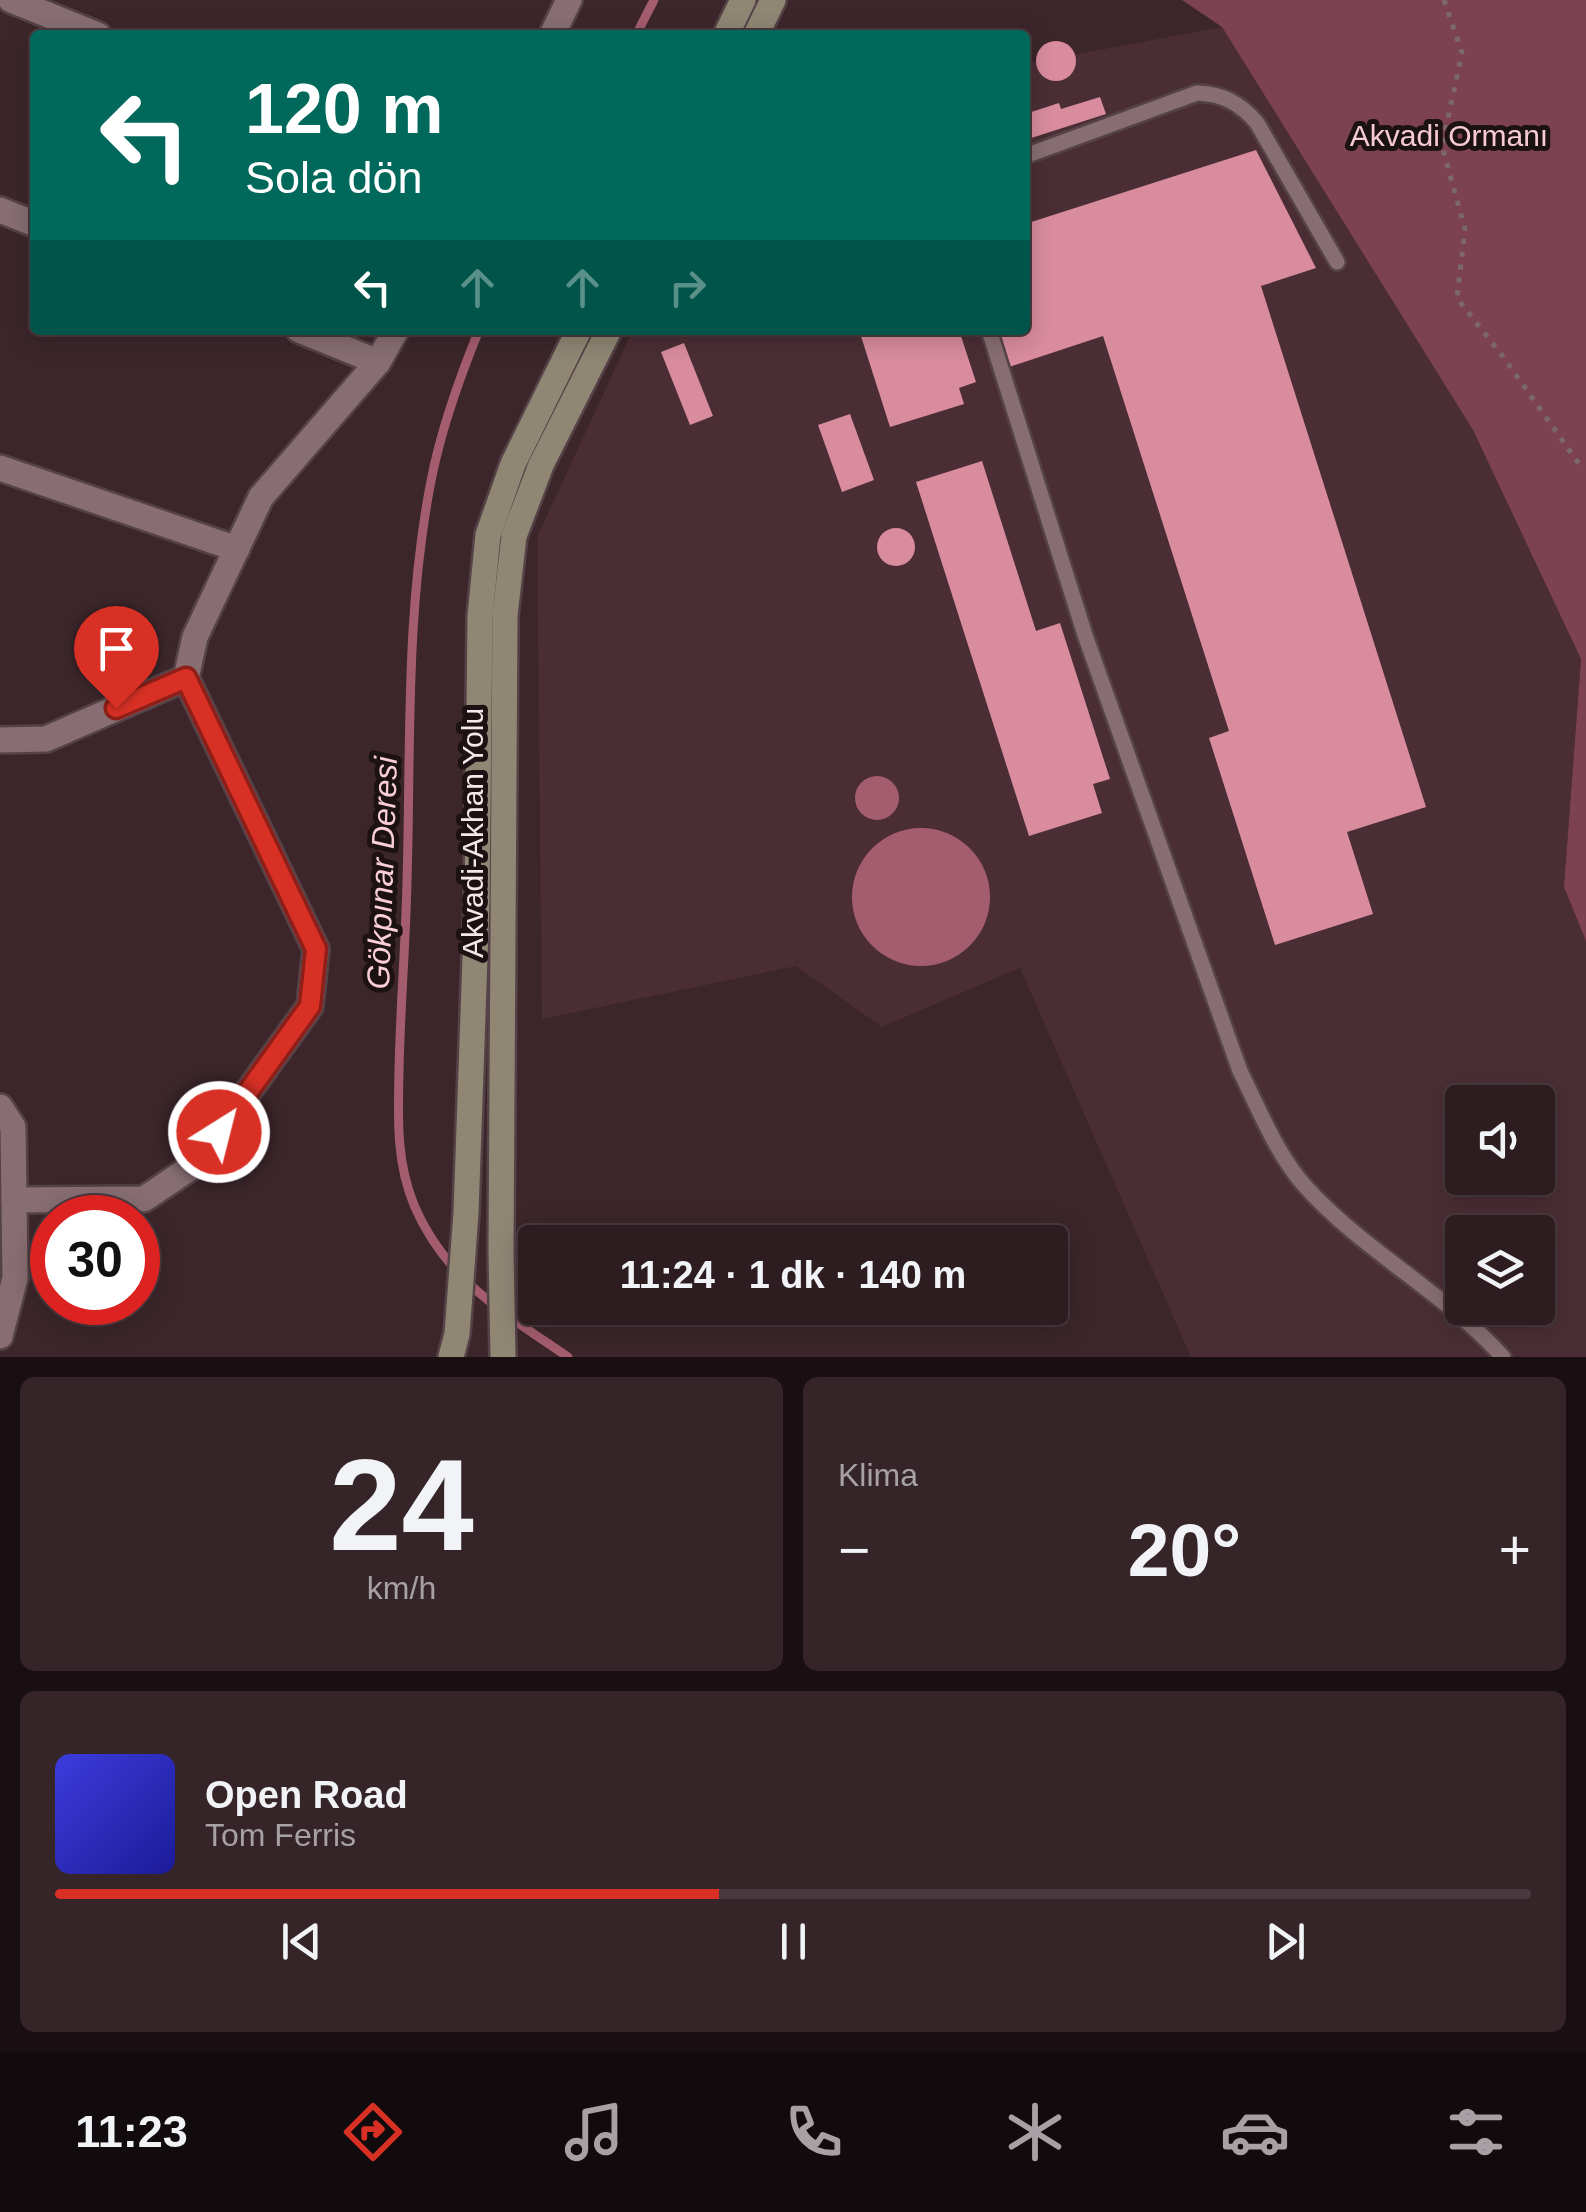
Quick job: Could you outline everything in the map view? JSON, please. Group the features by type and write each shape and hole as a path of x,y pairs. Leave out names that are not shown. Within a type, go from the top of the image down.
{"main road":[{"path":"728,30 743,0"},
{"path":"758,30 773,0"},
{"name":"Akvadi-Akhan Yolu","path":"454,1345 466,1213 477,901 480,616 488,534 512,464 576,335"},
{"name":"Akvadi-Akhan Yolu","path":"503,1357 505,615 514,536 541,465 606,335"}],"street":[{"path":"11,0 86,30"},
{"path":"554,30 569,0"},
{"path":"0,210 30,222"},
{"path":"312,335 378,362"},
{"path":"14,1200 144,1199 196,1164 310,1006 316,949 186,678 195,637 261,497 378,362 393,335"},
{"path":"0,468 236,549"},
{"path":"0,740 46,739 186,678"},
{"path":"0,1107 13,1127 15,1278 0,1336"}],"lane":[{"path":"1030,154 1197,92 1221,96 1246,110 1257,124 1337,262"},
{"path":"991,335 1091,653 1240,1071 1270,1134 1302,1183 1338,1220 1479,1331 1503,1357"}],"path":[{"path":"1444,0 1462,53 1442,146 1465,229 1457,298 1579,464 1586,463"}],"shaded area":[{"path":"1222,27 1473,430 1581,659 1564,887 1586,941 1586,1357 1191,1357 1020,968 882,1027 796,966 542,1019 537,537 631,335 1030,335 1030,63"},
{"path":"877,776 893,782 899,798 893,814 877,820 861,814 855,798 861,782"},
{"path":"921,828 948,833 970,848 985,870 990,897 985,924 970,946 948,961 921,966 894,961 872,946 857,924 852,897 857,870 872,848 894,833"}],"green space":[{"name":"Akvadi Ormanı","path":"1182,0 1586,0 1586,941 1564,887 1581,659 1473,430 1222,27"}],"building":[{"path":"1056,41 1070,47 1076,61 1070,75 1056,81 1042,75 1036,61 1042,47"},
{"path":"1100,97 1106,114 1030,138 1030,112 1059,103 1061,109"},
{"path":"1256,150 1316,268 1261,286 1426,807 1347,832 1373,914 1275,945 1209,738 1229,731 1103,336 1009,367 999,335 1030,335 1030,222"},
{"path":"861,335 961,335 976,382 959,388 964,404 890,427"},
{"path":"684,343 713,416 690,425 661,352"},
{"path":"850,414 874,480 842,492 818,425"},
{"path":"982,461 1036,631 1060,623 1110,779 1093,784 1102,813 1029,836 916,482"},
{"path":"896,528 909,534 915,547 909,560 896,566 883,560 877,547 883,534"}],"waterway":[{"name":"Gökpınar Deresi","path":"639,30 654,0"},
{"name":"Gökpınar Deresi","path":"477,335 451,404 435,462 416,588 399,1139 414,1205 443,1254 479,1293 568,1357"}],"route":[{"path":"116,708 186,678 316,949 310,1006 219,1132"}]}
